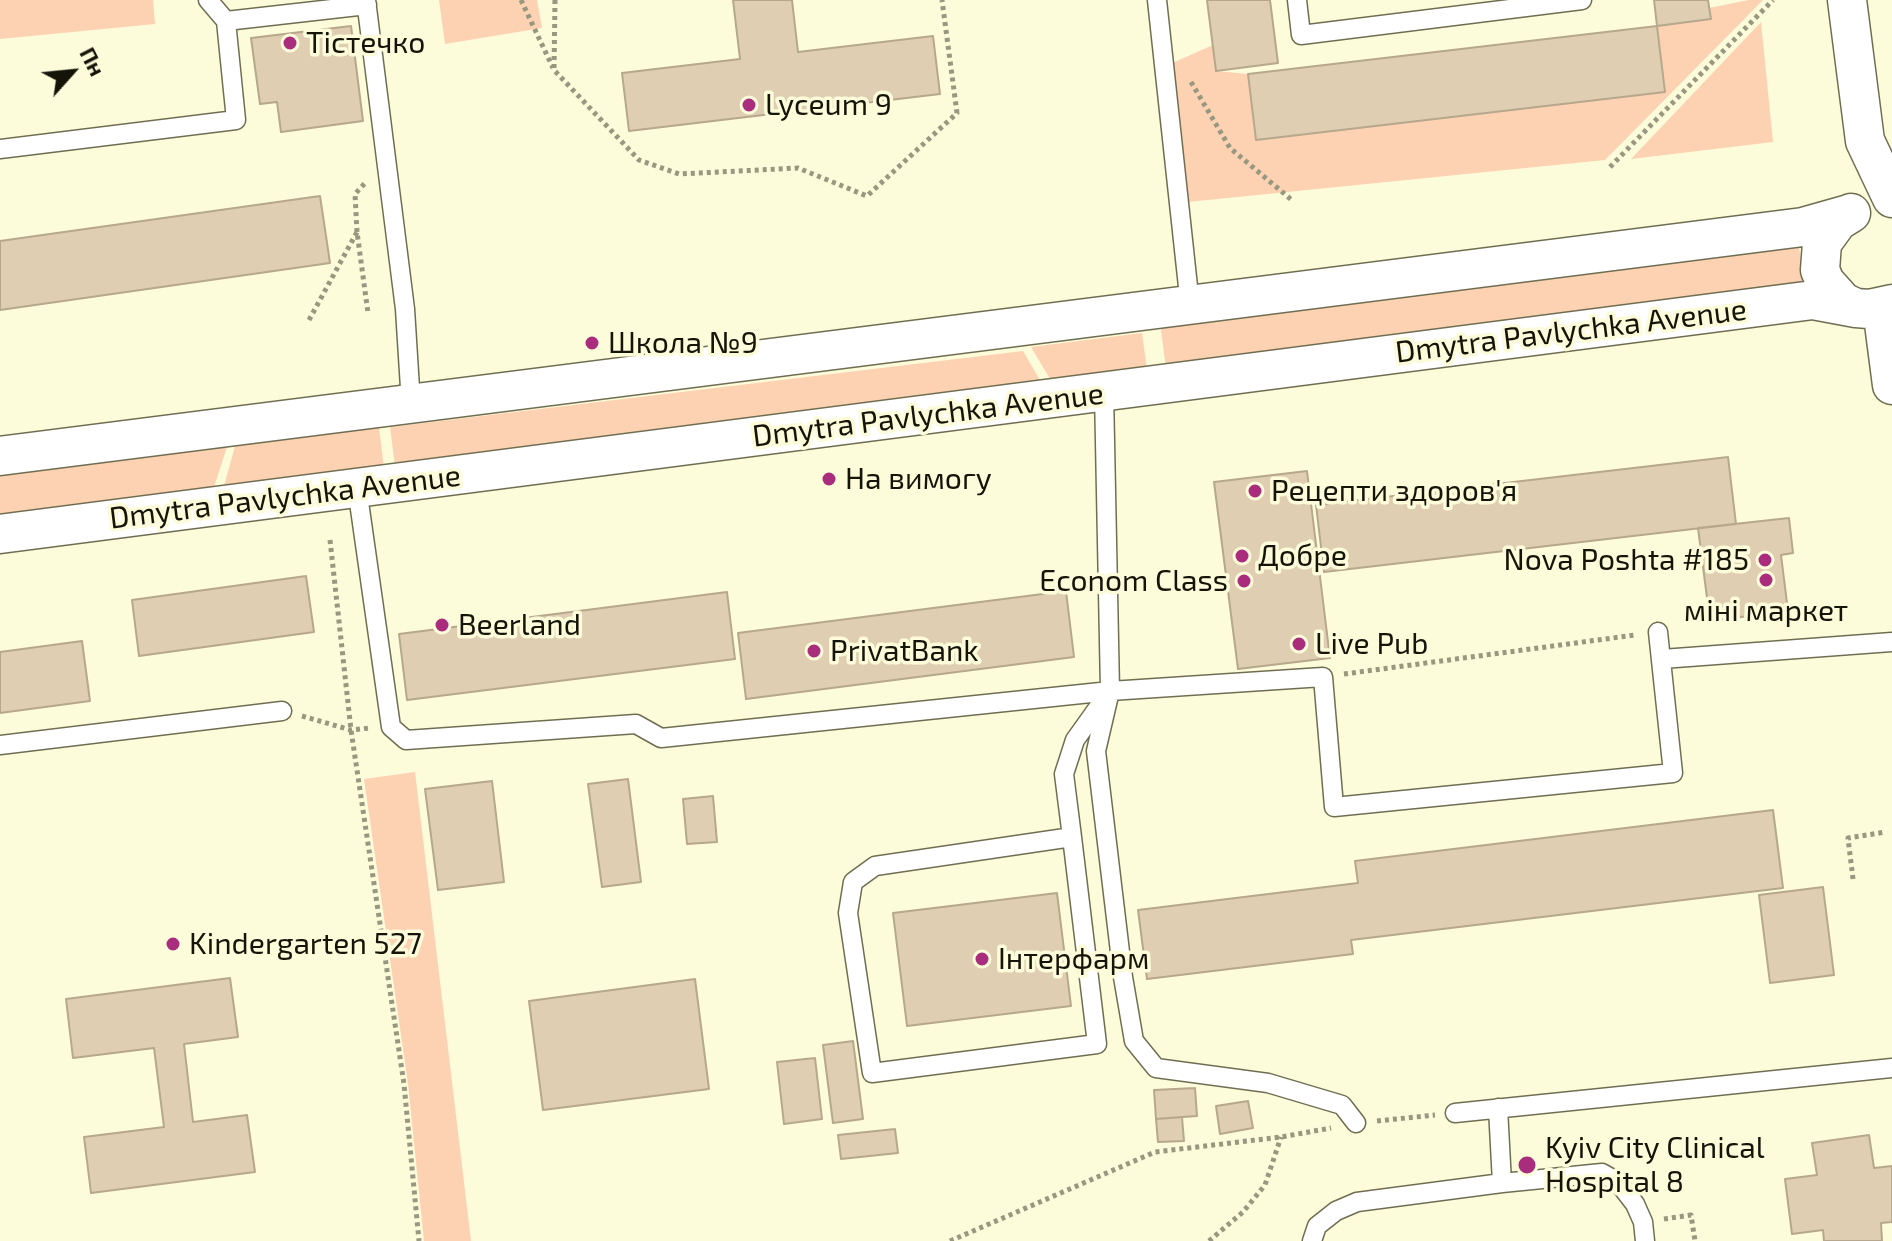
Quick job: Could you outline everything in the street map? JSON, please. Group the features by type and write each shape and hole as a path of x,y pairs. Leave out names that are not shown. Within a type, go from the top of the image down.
{"street":[{"path":"1847,0 1865,141 1892,198"},
{"path":"1865,141 1849,214 1828,231 1822,243 1820,270 1833,294 1881,308 1892,385"},
{"path":"0,456 1803,227 1863,210 1892,215"},
{"name":"Dmytra Pavlychka Avenue","path":"0,534 1813,300 1881,308"}],"lane":[{"path":"0,149 236,120 226,21 208,0"},
{"path":"1157,0 1190,305"},
{"path":"1297,0 1301,35 1582,0"},
{"path":"226,21 366,2 405,309 411,404"},
{"path":"1104,392 1110,691 1096,751 1123,977 1134,1041 1156,1068 1268,1083 1342,1105 1356,1123"},
{"path":"357,488 391,727 406,740 636,724 661,738 1110,691 1323,677 1334,807 1673,773 1658,632"},
{"path":"1662,659 1892,642"},
{"path":"1072,837 875,866 853,882 848,913 872,1073 1097,1044 1072,837 1064,774 1075,740 1110,691"},
{"path":"0,745 282,711"},
{"path":"1455,1113 1892,1068"},
{"path":"1498,1108 1502,1183"},
{"path":"1312,1241 1317,1226 1336,1211 1357,1202 1602,1173 1618,1182 1635,1204 1643,1222 1645,1241"}],"path":[{"path":"521,0 554,70 639,160 679,174 798,168 867,196 957,113 942,0"},
{"path":"554,70 555,0"},
{"path":"1610,167 1773,0"},
{"path":"1161,32 1230,148 1293,201"},
{"path":"309,320 357,232 368,313"},
{"path":"330,540 351,730 404,1084 419,1241"},
{"path":"1323,677 1658,632"},
{"path":"282,711 351,730"},
{"path":"1853,879 1848,838 1886,832"},
{"path":"950,1241 1155,1152 1281,1137 1356,1123 1455,1113"},
{"path":"1209,1241 1243,1212 1265,1185 1281,1137"},
{"path":"1691,1215 1695,1241"}],"shaded area":[{"path":"0,0 153,0 155,24 0,39"},
{"path":"439,0 537,0 542,28 445,44"},
{"path":"1763,0 1605,160 1188,202 1170,64 1213,45 1216,71 1248,74 1257,140 1664,92 1657,26 1710,19 1709,8"},
{"path":"1761,22 1773,142 1631,159"},
{"path":"1799,247 1806,294 1167,376 1160,323"},
{"path":"1142,333 1149,385 1059,394 1031,347"},
{"path":"1023,351 1048,394 396,474 390,427"},
{"path":"379,427 385,477 221,497 235,446"},
{"path":"227,447 210,499 0,524 0,475"},
{"path":"415,772 471,1241 424,1241 408,1084 364,779"}],"building":[{"path":"733,0 792,0 798,52 933,36 940,94 629,131 622,73 740,59"},
{"path":"1207,0 1270,0 1278,63 1216,71"},
{"path":"1654,0 1708,0 1711,19 1657,26"},
{"path":"351,26 363,121 281,132 277,102 260,104 251,38"},
{"path":"1657,26 1665,92 1256,140 1248,74"},
{"path":"320,196 330,263 0,310 0,241"},
{"path":"1728,457 1736,524 1324,572 1316,505"},
{"path":"1307,471 1330,658 1238,669 1214,482"},
{"path":"1789,518 1793,553 1781,555 1788,611 1710,621 1698,528"},
{"path":"306,576 314,632 139,656 132,600"},
{"path":"1066,591 1074,657 746,699 738,633"},
{"path":"727,592 735,659 407,700 399,634"},
{"path":"82,641 90,701 0,713 0,652"},
{"path":"628,779 641,882 602,887 588,784"},
{"path":"492,781 504,882 438,890 425,789"},
{"path":"713,796 717,842 687,844 683,799"},
{"path":"1773,810 1783,888 1351,940 1353,954 1147,979 1138,910 1358,883 1355,861"},
{"path":"1823,887 1834,975 1770,983 1759,895"},
{"name":"Інтерфарм","path":"1057,893 1071,1006 907,1026 893,913"},
{"path":"230,978 238,1037 184,1044 193,1122 247,1115 255,1172 91,1193 84,1137 164,1127 154,1048 73,1058 66,999"},
{"path":"695,979 709,1089 543,1110 529,1001"},
{"path":"853,1041 863,1119 833,1123 823,1045"},
{"path":"815,1058 822,1119 784,1124 777,1062"},
{"path":"1195,1088 1197,1116 1156,1119 1154,1090"},
{"path":"1248,1101 1253,1128 1220,1134 1216,1106"},
{"path":"1182,1117 1184,1141 1158,1142 1156,1119"},
{"path":"895,1129 898,1153 841,1159 838,1135"},
{"path":"1869,1135 1874,1168 1892,1166 1892,1222 1881,1223 1882,1241 1824,1241 1823,1230 1792,1234 1785,1179 1817,1175 1812,1143"}],"place":[{"name":"Тістечко","path":"290,43"},
{"name":"Lyceum 9","path":"749,105"},
{"name":"Школа №9","path":"592,343"},
{"name":"На вимогу","path":"829,479"},
{"name":"Рецепти здоров'я","path":"1255,491"},
{"name":"Добре","path":"1242,556"},
{"name":"Nova Poshta #185","path":"1765,560"},
{"name":"міні маркет","path":"1766,580"},
{"name":"Econom Class","path":"1244,581"},
{"name":"Beerland","path":"442,625"},
{"name":"Live Pub","path":"1299,644"},
{"name":"PrivatBank","path":"814,651"},
{"name":"Kindergarten 527","path":"173,944"},
{"name":"Інтерфарм","path":"982,959"},
{"name":"Kyiv City Clinical Hospital 8","path":"1527,1165"}]}
